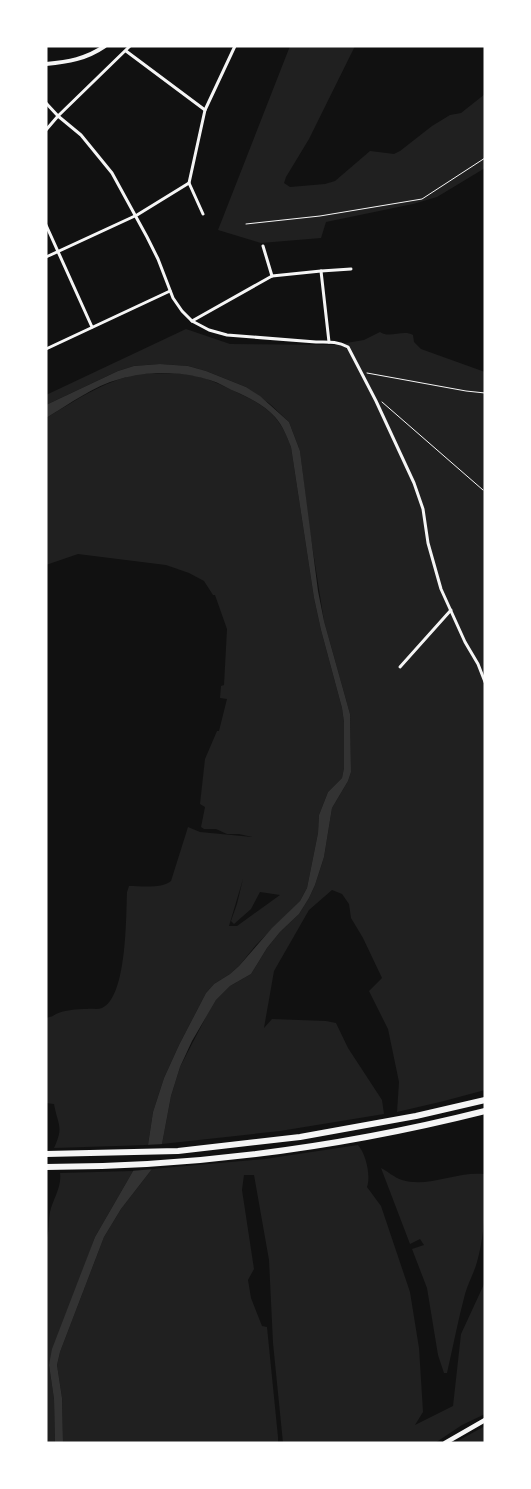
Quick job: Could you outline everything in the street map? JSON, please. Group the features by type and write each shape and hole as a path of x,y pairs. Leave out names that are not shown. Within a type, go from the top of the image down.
{"highway":[{"path":"46,1154 178,1151 300,1137 416,1116 485,1100"},
{"path":"46,1167 179,1162 302,1148 419,1126 485,1111"}],"main road":[{"path":"444,1443 485,1420"}],"street":[{"path":"46,64 79,59 91,55 105,46"},
{"path":"46,130 130,46"},
{"path":"203,214 189,182 205,110 235,46"},
{"path":"126,51 205,110"},
{"path":"46,103 81,135 112,173 137,216 158,259 170,292 182,311 192,320 209,330 228,335 340,343 348,347 376,400 414,483 423,509 428,543 441,589 485,682"},
{"path":"46,256 137,216 189,182"},
{"path":"46,225 92,327"},
{"path":"263,246 272,276"},
{"path":"192,320 272,276 322,270 350,270"},
{"path":"322,270 329,342"},
{"path":"46,349 170,292"},
{"path":"400,667 451,610"}],"path":[{"path":"246,224 320,216 422,199 485,158"},
{"path":"362,372 485,393"},
{"path":"376,400 384,402 484,490"}],"shaded area":[{"path":"290,46 355,46 309,139 286,177 284,183 290,187 325,184 335,181 370,151 394,154 432,126 450,115 461,113 485,94 485,168 437,197 413,204 326,222 321,238 261,243 218,230"},
{"path":"186,329 230,344 334,345 364,340 380,332 388,335 409,333 413,335 414,342 421,349 485,372 485,1090 397,1112 399,1082 388,1029 369,991 382,978 351,918 349,904 342,894 332,890 309,910 274,971 264,1028 272,1019 336,1023 348,1048 382,1100 384,1114 280,1131 162,1144 171,1096 180,1067 207,1015 216,1000 230,986 251,974 267,948 299,914 309,898 324,857 332,808 348,781 351,772 350,714 324,621 309,526 300,451 289,422 270,404 246,387 188,366 160,364 134,366 118,371 46,405 46,395"},
{"path":"160,364 188,366 246,387 260,396 289,422 300,451 318,591 324,621 350,714 351,772 348,781 332,808 324,857 309,898 299,914 267,948 251,974 230,986 216,1000 192,1041 180,1067 171,1096 162,1144 152,1169 121,1209 104,1237 60,1352 57,1365 62,1398 63,1443 55,1443 54,1399 49,1365 52,1349 95,1237 148,1145 153,1112 164,1078 206,993 214,984 239,966 272,928 300,901 307,888 318,833 319,815 328,792 342,778 344,768 344,722 342,708 314,598 291,447 283,428 275,417 246,396 213,381 185,374 152,373 130,376 110,382 46,418 46,405 118,371 134,366"},
{"path":"164,373 201,377 251,399 268,410 281,425 291,447 314,598 342,708 344,722 344,768 342,778 328,792 319,815 318,833 307,888 300,901 256,945 239,966 214,984 206,993 164,1078 153,1112 148,1145 54,1148 59,1135 59,1126 54,1104 46,1103 46,1018 79,1009 100,1009 110,1001 121,973 124,955 127,892 129,886 157,886 171,881 188,827 200,832 252,837 227,834 216,829 204,829 201,827 205,807 200,804 205,759 217,731 219,731 227,699 220,698 221,686 224,685 227,629 215,595 213,595 204,581 189,573 166,565 78,554 46,565 46,418 90,392 137,374","holes":["243,879 231,921 234,924 251,909 260,892 280,895 237,926 229,926"]},
{"path":"358,1145 367,1165 367,1187 381,1206 410,1292 419,1348 423,1412 415,1425 453,1406 461,1334 485,1282 485,1414 462,1425 435,1443 283,1443 273,1343 269,1260 254,1175 244,1175 242,1190 254,1269 248,1280 251,1298 262,1326 267,1327 278,1443 63,1443 62,1398 57,1365 60,1352 104,1237 121,1209 152,1169 265,1159"},
{"path":"381,1168 399,1179 412,1182 484,1174 485,1207 480,1251 465,1294 447,1373 444,1373 438,1355 427,1288 412,1249 424,1245 420,1239 410,1244"},
{"path":"133,1171 95,1237 49,1365 54,1399 55,1443 46,1443 46,1240 50,1212 59,1188 60,1173"},
{"path":"485,1426 485,1443 454,1443"}],"pier":[{"path":"164,1144 155,1169 130,1171 145,1145"}]}
